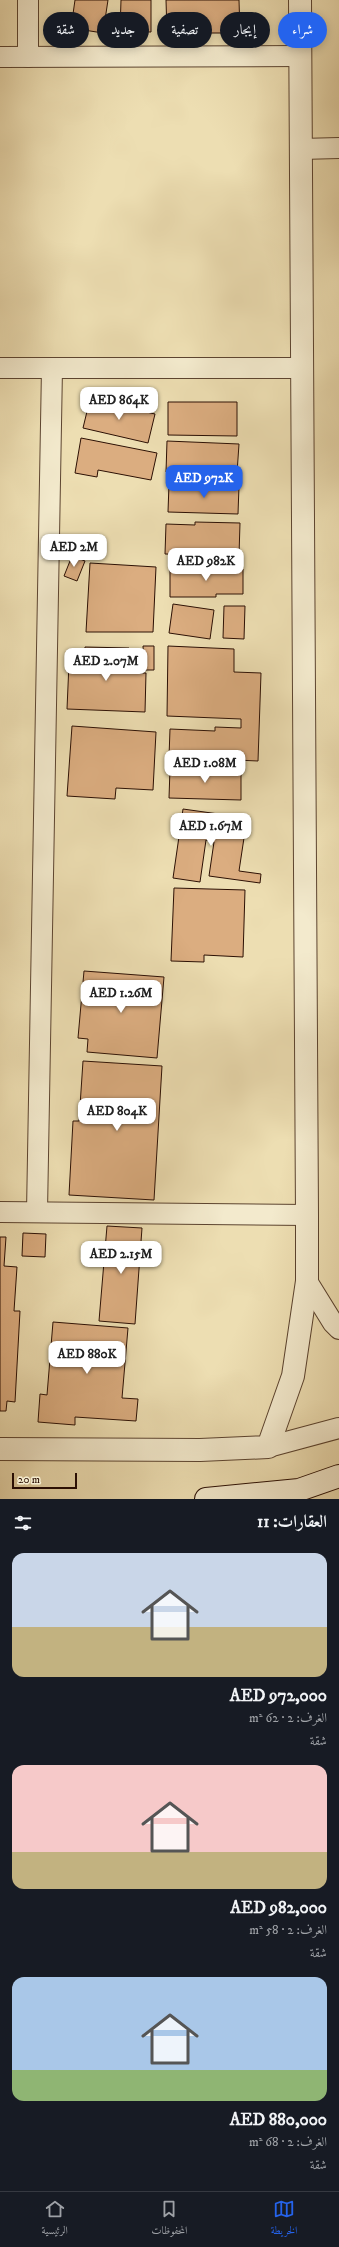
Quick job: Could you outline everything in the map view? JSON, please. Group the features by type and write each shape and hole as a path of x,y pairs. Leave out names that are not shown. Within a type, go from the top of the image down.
{"street":[{"path":"28,0 28,57"},
{"path":"268,1447 293,1376 307,1281 300,0"},
{"path":"0,57 301,56"},
{"path":"301,149 339,148"},
{"path":"0,368 303,368"},
{"path":"37,1212 52,368"},
{"path":"0,1212 307,1215"},
{"path":"307,1281 333,1323 339,1329"},
{"path":"0,1449 200,1450 268,1447 339,1428"},
{"path":"206,1499 299,1490 339,1476"}],"building":[{"path":"75,0 108,0 106,12 97,12 97,32 89,31 89,12 73,12"},
{"path":"121,0 151,0 151,32 149,32 149,12 121,12"},
{"path":"166,0 239,0 239,12 220,12 220,33 212,33 212,12 166,12"},
{"path":"90,399 155,414 148,443 83,428"},
{"path":"168,402 237,402 237,436 168,435"},
{"path":"81,438 157,453 151,480 98,470 97,477 75,473"},
{"path":"167,441 239,444 237,473 176,470 176,473 166,472"},
{"path":"169,484 239,486 238,514 168,512"},
{"path":"195,522 240,523 239,555 165,554 166,524 195,525"},
{"path":"72,556 85,561 77,581 64,576"},
{"path":"90,563 156,567 153,632 86,632"},
{"path":"170,569 243,569 243,594 216,594 216,597 170,597"},
{"path":"173,604 214,610 210,639 169,633"},
{"path":"224,606 245,606 244,639 223,638"},
{"path":"143,646 154,646 154,670 144,670"},
{"path":"168,646 234,649 234,672 261,673 258,761 169,757 170,729 215,731 215,727 241,728 241,719 167,716"},
{"path":"85,647 129,648 128,673 146,673 145,712 67,709 69,663 84,664"},
{"path":"72,726 156,732 153,790 116,788 115,799 67,796"},
{"path":"170,769 241,770 241,800 169,798"},
{"path":"183,809 247,818 239,871 261,874 260,883 209,876 214,842 206,840 200,882 173,878"},
{"path":"174,888 245,890 243,957 204,955 204,962 171,961"},
{"path":"84,971 164,977 157,1058 87,1052 88,1039 78,1038"},
{"path":"83,1061 162,1066 154,1200 69,1195 73,1121 79,1121"},
{"path":"107,1226 142,1228 135,1324 99,1321"},
{"path":"23,1233 46,1234 45,1257 22,1256"},
{"path":"0,1237 6,1237 4,1266 17,1267 14,1311 20,1311 15,1402 7,1401 6,1411 0,1411"},
{"path":"53,1322 128,1328 122,1398 138,1399 136,1421 75,1417 75,1425 38,1422 40,1394 47,1395"}]}
